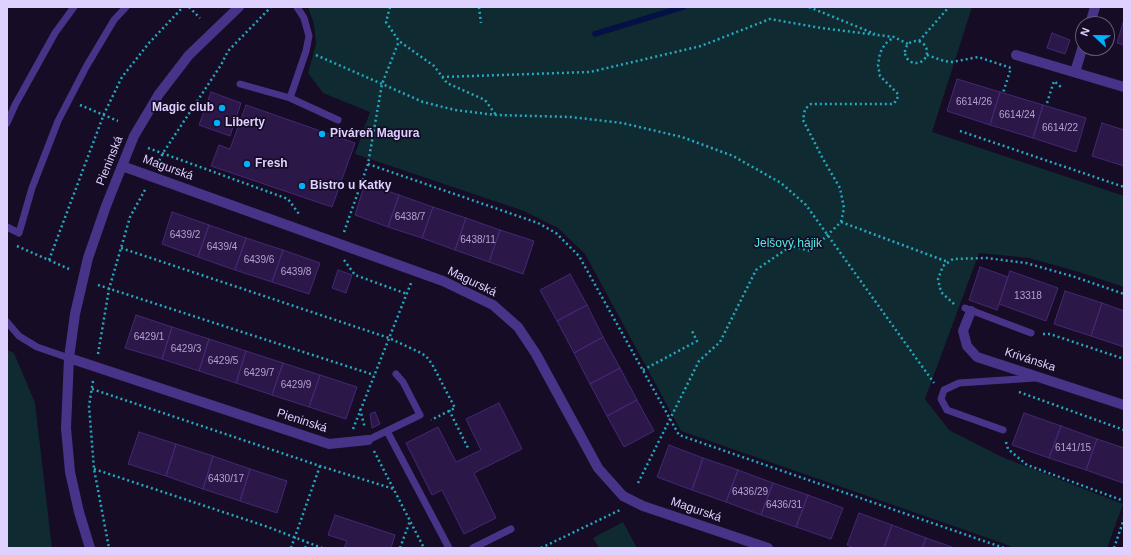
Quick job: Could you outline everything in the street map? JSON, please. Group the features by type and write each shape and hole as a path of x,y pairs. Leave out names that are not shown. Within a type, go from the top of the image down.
{"street":[{"name":"Pieninská","path":"90,548 79,512 70,472 66,428 69,358 75,314 88,258 134,136 159,94 189,55 239,7"},
{"path":"1016,55 1124,87"},
{"path":"1075,72 1080,56"},
{"name":"Magurská","path":"122,166 442,281 493,305 518,327 536,354 598,468 623,496 643,506 768,548"},
{"name":"Krivánska","path":"968,309 963,331 967,346 977,357 1124,405"},
{"name":"Pieninská","path":"69,358 329,444 368,440"}],"lane":[{"path":"7,123 15,105 55,32 74,7"},
{"path":"7,227 19,233 32,188 58,121 86,67 114,20 126,7"},
{"path":"290,98 306,51 309,36 304,18 297,7"},
{"path":"240,84 290,98 338,120"},
{"path":"968,309 1030,333"},
{"path":"7,322 19,336 37,347 69,358"},
{"path":"368,440 420,415 403,382 396,374"},
{"path":"1003,430 947,410 941,399 944,390 959,383 1042,377"},
{"path":"387,430 449,548"},
{"path":"474,548 511,529"}],"path":[{"path":"49,260 104,114 122,77 149,43 183,7"},
{"path":"189,7 200,18"},
{"path":"155,168 221,65 228,51 271,7"},
{"path":"390,7 386,22 399,41 434,66 447,83 484,100 496,115"},
{"path":"479,7 481,23"},
{"path":"809,7 879,35"},
{"path":"919,41 949,7"},
{"path":"442,77 590,72 701,46 770,19 821,28 894,37 908,44"},
{"path":"638,483 699,361 720,342 756,270 791,246 811,251 841,222 844,208 840,188 803,120 805,109 811,104 892,104 897,100 898,94 880,76 878,65 880,53 885,44 894,37"},
{"path":"344,233 368,164 382,84 399,41"},
{"path":"913,41 919,41 926,47 927,55 921,62 910,62 905,56 908,44 913,41"},
{"path":"306,51 423,102 455,110 496,115 571,117 622,123 682,137 733,156 781,183 806,206 932,382 944,390"},
{"path":"927,55 952,62 978,58 1011,68 1003,93"},
{"path":"1047,103 1054,81 1062,88"},
{"path":"87,108 118,121"},
{"path":"960,132 1124,187"},
{"path":"148,148 288,199 301,217"},
{"path":"368,164 538,223 556,233 579,256 679,435 1004,548"},
{"path":"98,354 110,289 121,248 130,218 146,188"},
{"path":"841,222 948,262"},
{"path":"14,244 69,270"},
{"path":"121,248 389,338 426,356 432,364 455,408 429,421 420,415"},
{"path":"968,309 952,303 941,292 938,280 942,266 953,259 987,258 1026,263 1075,277 1124,294"},
{"path":"347,442 415,272"},
{"path":"98,285 374,375"},
{"path":"643,370 697,341 691,329"},
{"path":"1050,334 1124,359"},
{"path":"94,378 89,406 94,469 109,548"},
{"path":"92,390 394,489"},
{"path":"1015,391 1124,430"},
{"path":"449,410 469,450"},
{"path":"1003,430 1008,449 1027,465 1124,501"},
{"path":"368,440 424,548"},
{"path":"291,548 320,466"},
{"path":"94,469 261,524 322,548"},
{"path":"541,548 626,507"},
{"path":"1114,548 1124,519"},
{"path":"400,548 410,520"},
{"path":"306,548 308,542"}],"green space":[{"name":"Jelšový hájik","path":"308,7 972,7 932,132 1124,196 1124,287 1079,272 1029,258 979,253 925,399 949,430 1002,457 1123,504 1107,548 1013,548 681,431 585,254 558,228 524,211 355,154 370,112 323,93 308,73 316,44 314,24"},
{"path":"7,350 14,353 35,403 52,548 7,548"},
{"path":"623,522 637,548 599,548 593,538"}],"building":[{"path":"1124,23 1124,45 1117,43"},
{"path":"1052,33 1070,40 1065,54 1047,48"},
{"path":"957,79 1000,92 990,125 947,111"},
{"path":"211,92 241,103 230,136 199,125"},
{"path":"1000,92 1043,105 1033,138 990,125"},
{"path":"246,105 355,143 332,207 211,166 219,145 230,149"},
{"path":"1043,105 1086,118 1076,152 1033,138"},
{"path":"1102,123 1124,130 1124,166 1092,156"},
{"path":"365,183 399,195 388,227 355,215"},
{"path":"399,195 433,207 422,238 388,227"},
{"path":"433,207 466,218 455,250 422,238"},
{"path":"172,212 209,225 198,257 162,244"},
{"path":"466,218 500,230 489,262 455,250"},
{"path":"209,225 246,238 235,270 198,257"},
{"path":"500,230 534,241 523,274 489,262"},
{"path":"246,238 283,250 272,282 235,270"},
{"path":"283,250 320,263 309,294 272,282"},
{"path":"980,267 1008,277 997,310 969,300"},
{"path":"338,270 352,275 346,293 332,288"},
{"path":"1010,271 1058,288 1046,321 999,304"},
{"path":"570,274 587,305 557,321 540,290"},
{"path":"1065,291 1102,303 1091,336 1054,324"},
{"path":"1102,303 1124,311 1124,347 1091,336"},
{"path":"587,305 603,337 574,353 557,321"},
{"path":"136,315 172,327 162,359 125,348"},
{"path":"172,327 209,339 199,371 162,359"},
{"path":"603,337 620,368 590,384 574,353"},
{"path":"209,339 246,351 236,383 199,371"},
{"path":"246,351 283,363 272,395 236,383"},
{"path":"283,363 320,375 309,407 272,395"},
{"path":"620,368 637,400 607,416 590,384"},
{"path":"320,375 357,387 346,419 309,407"},
{"path":"637,400 654,431 624,447 607,416"},
{"path":"499,403 522,449 474,473 496,518 464,534 442,490 432,495 406,443 438,427 456,462 481,450 466,419"},
{"path":"375,412 380,424 372,428 370,414"},
{"path":"1024,413 1061,426 1049,458 1012,445"},
{"path":"1061,426 1097,439 1086,470 1049,458"},
{"path":"139,432 176,444 166,476 128,464"},
{"path":"1097,439 1124,448 1123,483 1086,470"},
{"path":"176,444 213,456 203,489 166,476"},
{"path":"669,445 703,458 692,490 657,477"},
{"path":"213,456 250,469 240,501 203,489"},
{"path":"703,458 738,470 726,502 692,490"},
{"path":"250,469 287,481 277,513 240,501"},
{"path":"738,470 773,483 761,515 726,502"},
{"path":"773,483 808,495 796,527 761,515"},
{"path":"808,495 843,508 831,539 796,527"},
{"path":"859,513 892,525 884,548 854,548 847,545"},
{"path":"335,515 395,535 391,548 344,548 347,541 328,535"},
{"path":"892,525 926,538 922,548 884,548"},
{"path":"926,538 955,548 922,548"}],"waterway":[{"path":"595,34 683,7"}],"place":[{"name":"Magic club","path":"222,108"},
{"name":"Liberty","path":"217,123"},
{"name":"Piváreň Magura","path":"322,134"},
{"name":"Fresh","path":"247,164"},
{"name":"Bistro u Katky","path":"302,186"}]}
